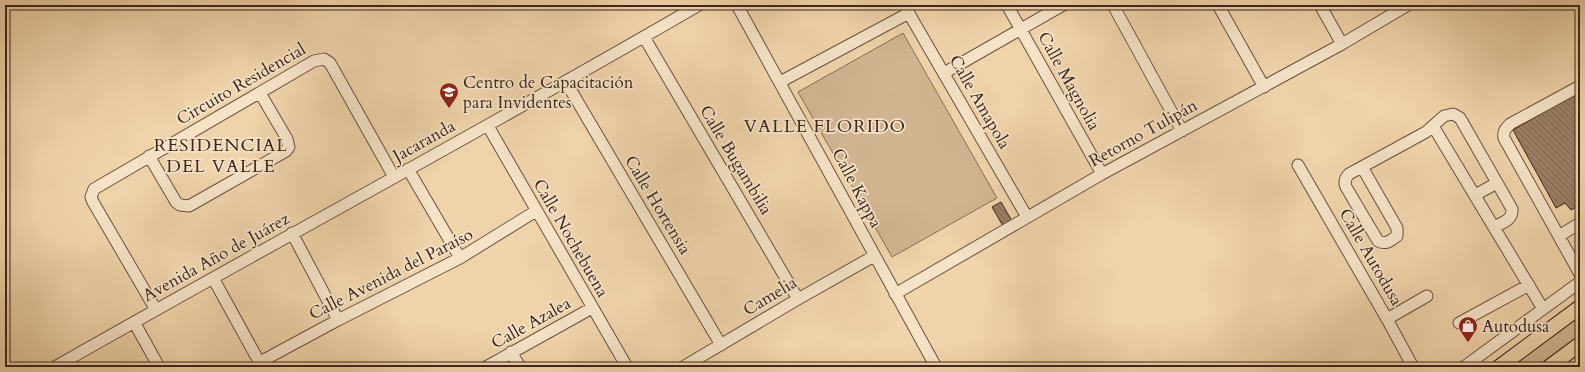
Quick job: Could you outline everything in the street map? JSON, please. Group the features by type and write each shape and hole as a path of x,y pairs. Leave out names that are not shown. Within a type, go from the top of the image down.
{"main road":[{"path":"1499,367 1580,307"},
{"path":"1549,367 1580,344"}],"street":[{"name":"Jacaranda","path":"394,177 488,126 700,5"},
{"name":"Calle Kappa","path":"737,5 936,367"},
{"name":"Calle Magnolia","path":"1007,5 1102,174"},
{"path":"944,73 1063,5"},
{"path":"1113,5 1182,131"},
{"path":"1218,5 1264,86"},
{"path":"1320,5 1342,44"},
{"name":"Retorno Tulipán","path":"895,294 1102,174 1342,44 1408,5"},
{"path":"780,82 907,9"},
{"name":"Calle Amapola","path":"907,9 1027,217"},
{"name":"Calle Bugambilia","path":"644,37 798,299"},
{"name":"Circuito Residencial","path":"156,310 91,197 94,189 314,61 319,59 327,61 394,177"},
{"name":"Calle Hortensia","path":"566,82 721,345"},
{"path":"1580,86 1510,124 1505,129 1503,134 1580,274"},
{"path":"149,156 176,202 189,206 286,151 288,147 287,139 260,93"},
{"path":"1362,167 1398,228 1397,236 1388,243 1384,244 1378,241 1346,187 1345,183 1347,177 1362,167 1426,132 1444,116 1454,114 1460,118 1512,209 1510,218 1494,227"},
{"name":"Calle Nochebuena","path":"488,126 627,367"},
{"path":"1433,126 1544,309"},
{"name":"Calle Autodusa","path":"1298,165 1413,367"},
{"path":"408,169 460,258"},
{"name":"Avenida Año de Juárez","path":"56,367 394,177"},
{"path":"1475,195 1497,184"},
{"name":"Calle Avenida del Paraíso","path":"261,365 338,320 460,258 536,211"},
{"path":"1559,236 1580,223"},
{"path":"292,233 338,320"},
{"name":"Camelia","path":"683,367 874,256"},
{"path":"212,278 261,365"},
{"path":"1464,367 1580,282"},
{"path":"1459,323 1529,285"},
{"path":"1387,319 1427,296"},
{"name":"Calle Azalea","path":"486,367 592,308"},
{"path":"134,322 159,367"},
{"path":"511,352 520,367"}],"shaded area":[{"path":"903,33 997,198 892,257 798,92"},
{"path":"1580,316 1580,336 1539,367 1510,367"}],"building":[{"path":"1579,92 1580,205 1571,210 1565,203 1556,208 1513,130"},
{"path":"1001,202 1012,221 1003,226 992,207"}],"place":[{"name":"Centro de Capacitación para Invidentes","path":"449,109"},
{"name":"Autodusa","path":"1468,343"}],"district":[{"name":"VALLE FLORIDO","path":"825,126"},
{"name":"RESIDENCIAL DEL VALLE","path":"221,155"}]}
